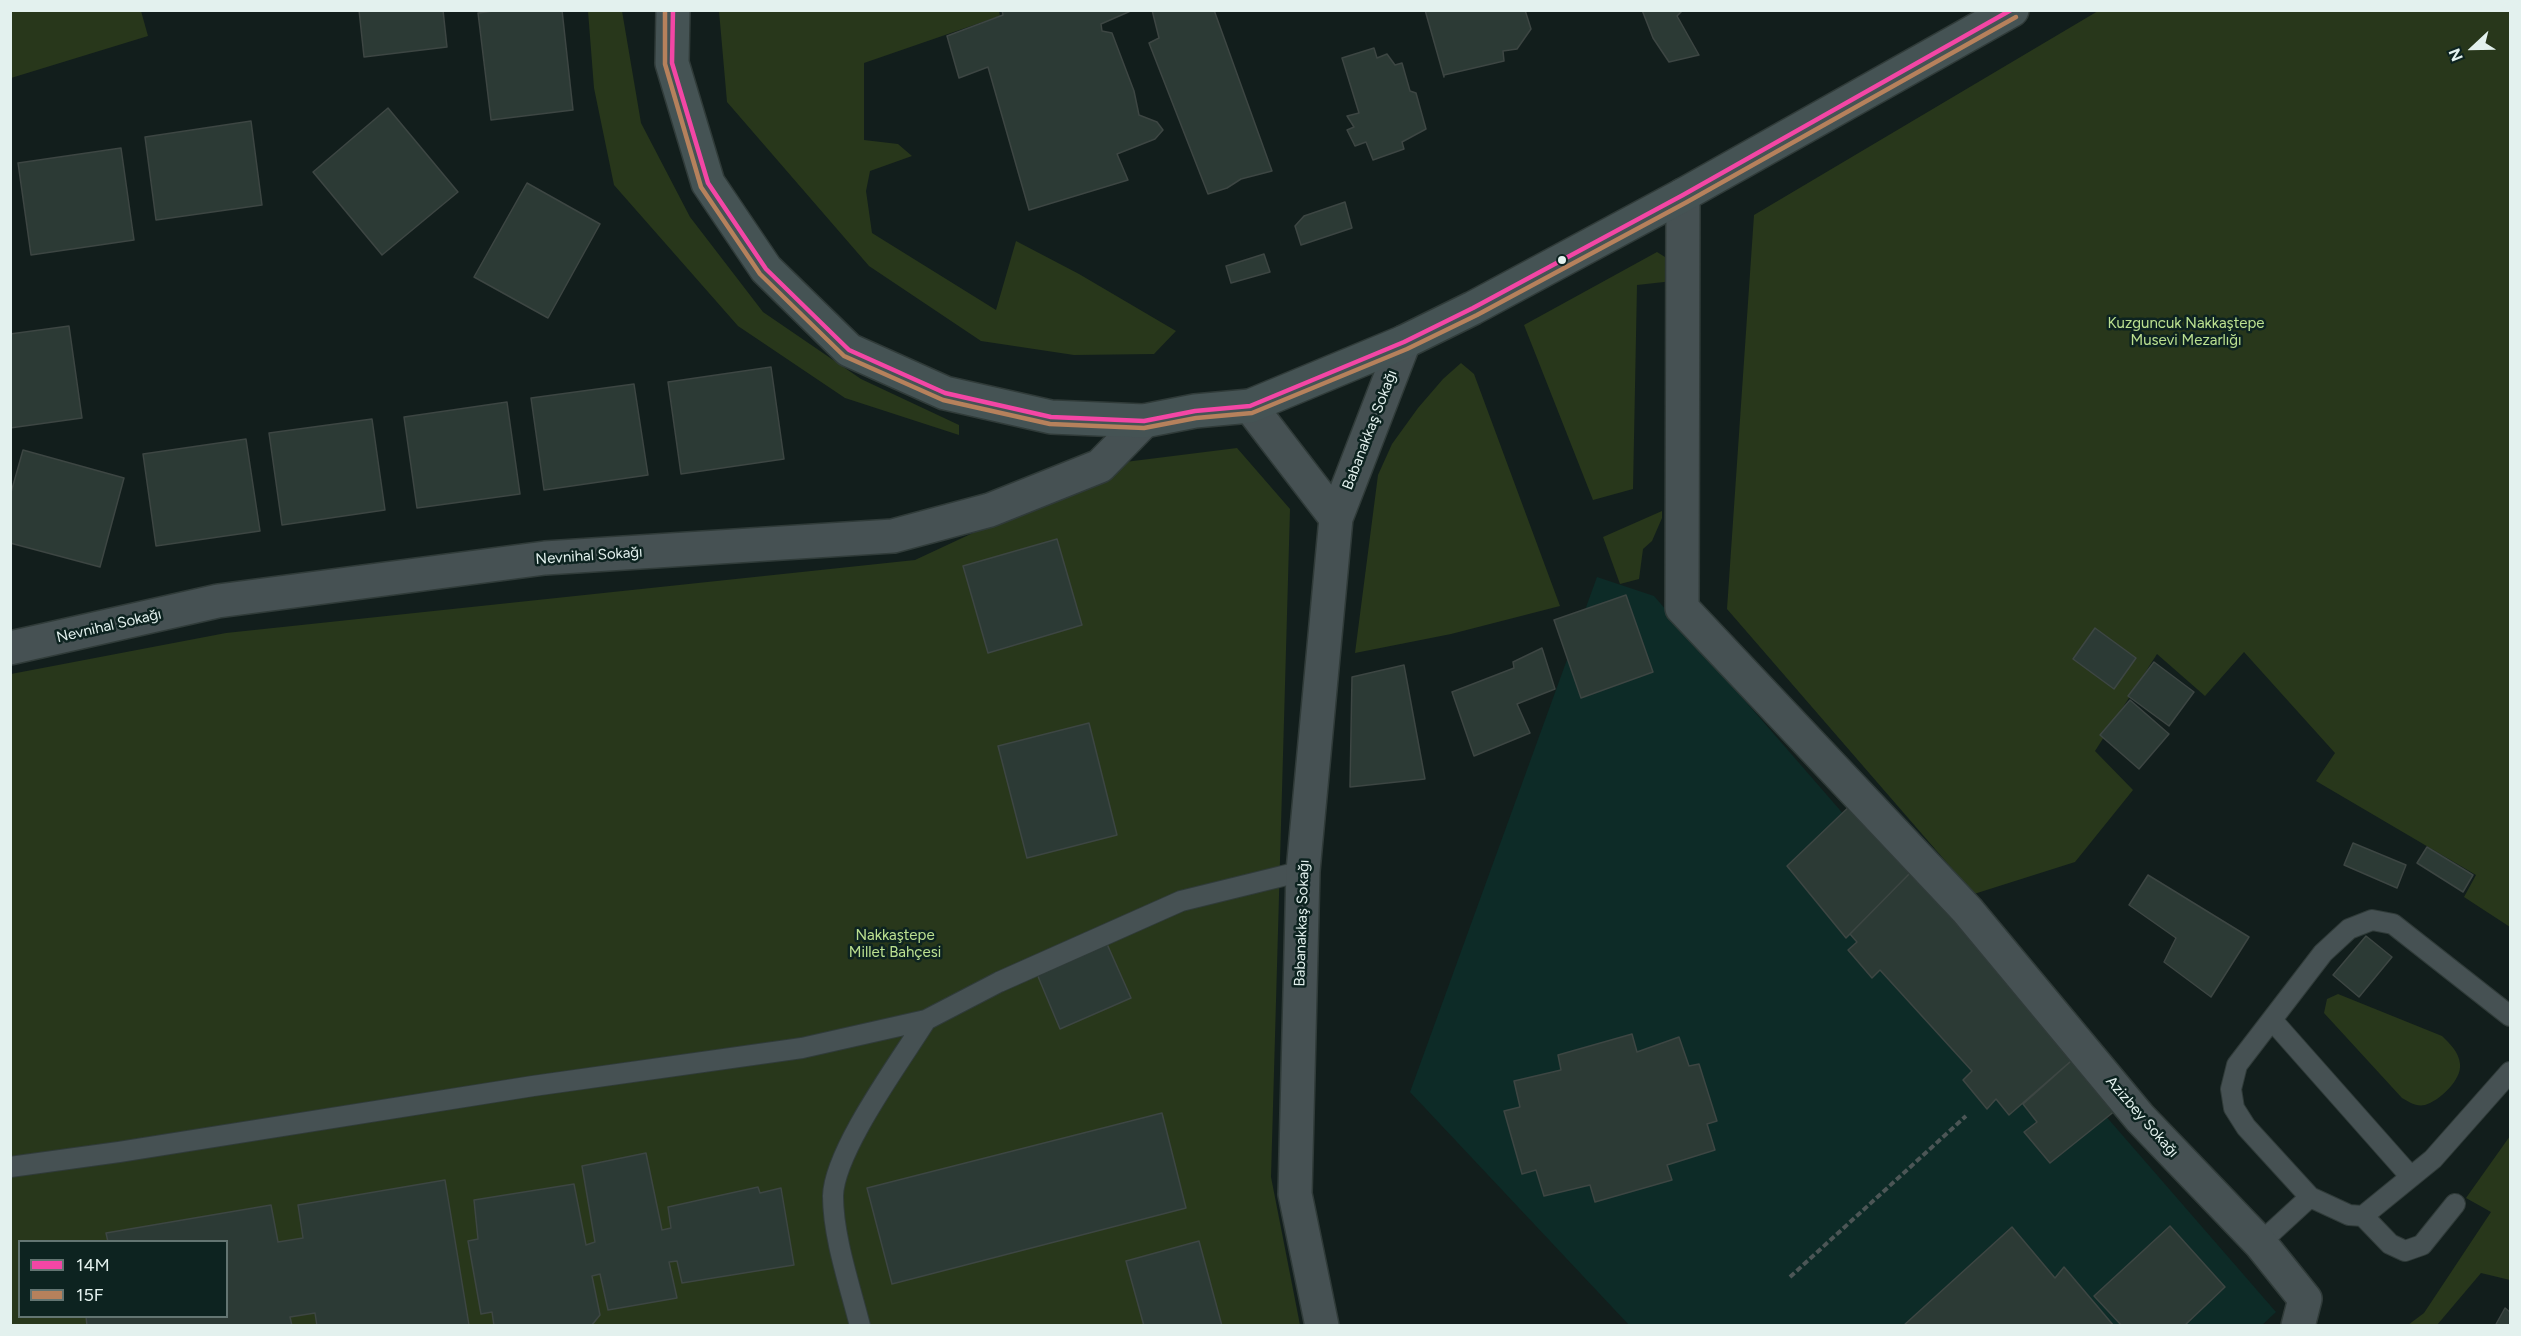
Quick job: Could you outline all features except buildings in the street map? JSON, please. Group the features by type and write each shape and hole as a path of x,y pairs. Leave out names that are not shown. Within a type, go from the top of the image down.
{"main road":[{"path":"673,10 672,63 708,183 766,269 849,350 945,393 1051,417 1144,421 1196,411 1250,406 1404,342 1473,308 1683,195 2012,10"}],"street":[{"name":"Azizbey Sokağı","path":"1683,195 1682,608 1967,910 2140,1118 2260,1243 2305,1299 2298,1326"},
{"name":"Babanakkaş Sokağı","path":"1322,1326 1295,1194 1303,871 1336,518 1404,342"},
{"name":"Babanakkaş Sokağı","path":"1250,406 1336,518"},
{"name":"Nevnihal Sokağı","path":"10,648 218,601 545,558 893,536 990,510 1100,466 1144,421"}],"lane":[{"path":"10,1167 533,1086 802,1048 926,1020 999,982 1181,901 1303,871"},
{"path":"2455,1204 2422,1245 2405,1251 2390,1244 2363,1216 2349,1215 2310,1197 2246,1127 2234,1108 2231,1089 2237,1065 2323,953 2349,929 2372,920 2393,924 2511,1016"},
{"path":"860,1326 837,1232 833,1195 841,1158 926,1020"},
{"path":"2272,1020 2411,1177"},
{"path":"2363,1216 2433,1159 2511,1072"},
{"path":"2260,1243 2310,1197"}],"path":[{"path":"1790,1277 1966,1116"}],"shaded area":[{"path":"1597,577 1654,596 2276,1312 2261,1326 1629,1325 1410,1092"}],"green space":[{"path":"11,10 141,11 148,36 11,78"},
{"path":"588,11 622,11 641,123 690,217 763,312 861,379 959,425 959,435 845,398 738,326 614,185 594,88"},
{"path":"719,11 999,11 1000,16 864,63 864,140 898,144 912,156 870,171 866,191 872,233 996,310 1016,241 1079,274 1176,331 1154,354 1074,355 981,341 869,266 727,102"},
{"name":"Kuzguncuk Nakkaştepe Musevi Mezarlığı","path":"2098,11 2510,11 2510,927 2464,897 2476,875 2316,781 2335,753 2244,652 2205,696 2157,654 2095,751 2133,790 2075,862 1974,894 1727,609 1754,215"},
{"path":"1657,252 1673,262 1673,281 1637,285 1633,489 1593,500 1524,325"},
{"path":"1461,363 1474,374 1560,606 1451,634 1355,653 1378,475 1392,444 1418,408 1443,379"},
{"name":"Nakkaştepe Millet Bahçesi","path":"1237,448 1290,509 1271,1177 1300,1325 11,1325 11,674 226,633 915,560 1125,462"},
{"path":"1662,511 1662,518 1652,541 1643,549 1639,579 1620,584 1603,537"},
{"path":"2338,994 2442,1036 2454,1048 2460,1064 2460,1070 2453,1083 2443,1094 2425,1105 2416,1105 2402,1098 2324,1013 2327,999"},
{"path":"2510,1136 2510,1280 2481,1273 2437,1325 2408,1325 2424,1313 2491,1212 2466,1198"}],"transit line":[{"name":"15F","path":"665,10 665,64 701,187 760,274 844,356 943,400 1050,424 1144,428 1196,418 1252,413 1407,349 1477,315 1687,202 2016,17"},
{"name":"14M","path":"673,10 672,63 708,183 766,269 849,350 945,393 1051,417 1144,421 1195,411 1250,406 1404,342 1473,308 1683,195 2011,10"}]}
